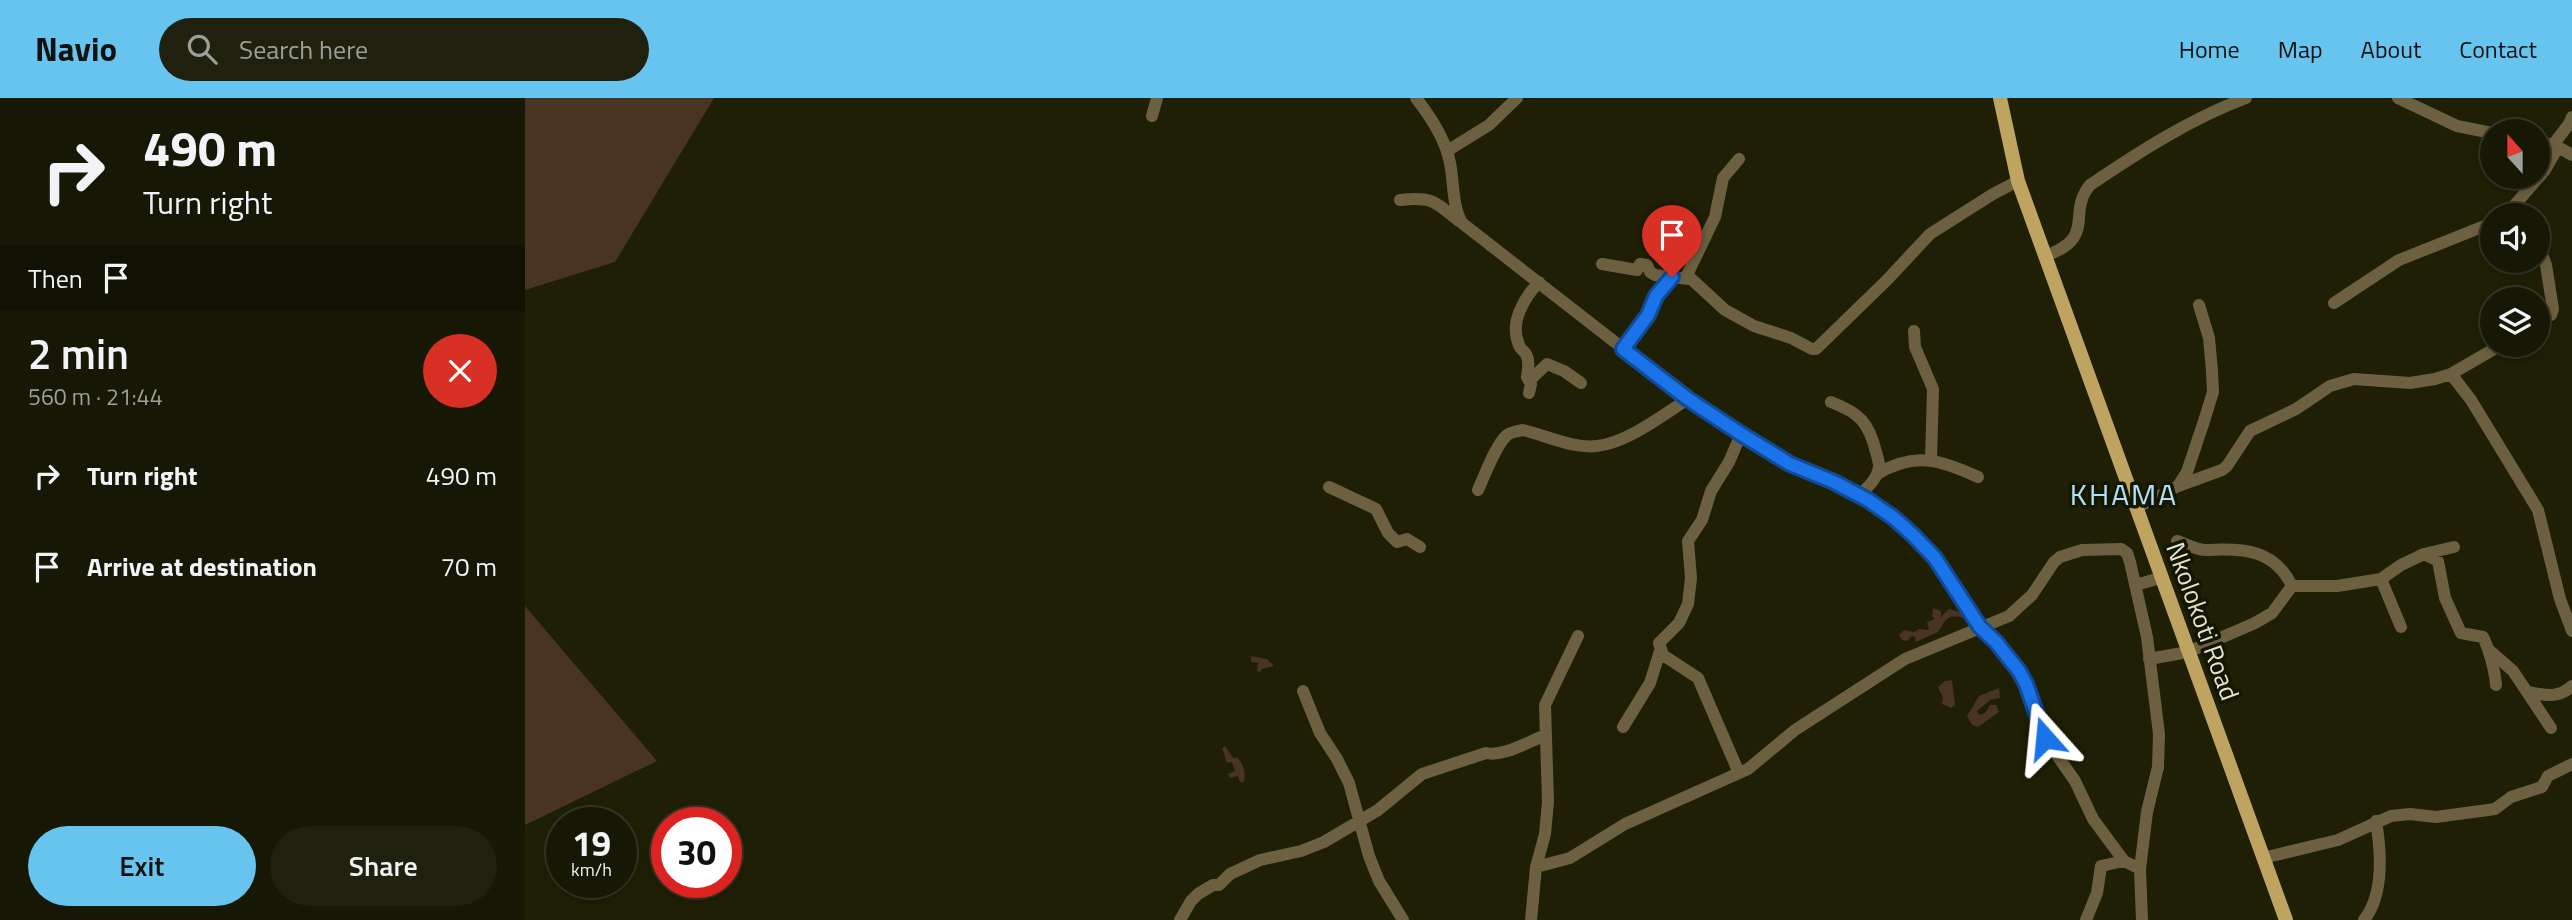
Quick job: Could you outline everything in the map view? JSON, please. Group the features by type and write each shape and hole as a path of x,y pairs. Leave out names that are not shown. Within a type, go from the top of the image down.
{"main road":[{"name":"Nkolokoti Road","path":"2000,98 2018,181 2285,920"}],"street":[{"path":"1152,117 1157,98"},
{"path":"1416,98 1447,151 1457,213 1462,223"},
{"path":"1447,151 1489,125 1517,98"},
{"path":"2045,256 2065,248 2073,241 2084,192 2090,185 2142,150 2204,115 2246,98"},
{"path":"2398,98 2417,102 2457,127 2480,131"},
{"path":"2520,203 2545,170 2572,117"},
{"path":"2550,145 2572,155"},
{"path":"1739,159 1723,177 1715,217 1687,272 1689,279 1717,304 1745,321 1812,349 1816,349 1887,280 1930,234 2018,181"},
{"path":"1400,200 1418,198 1435,201 1688,399 1790,464 1860,495 1894,518 1935,558 1980,627 2019,671 2045,738 2075,781 2093,819 2124,861 2140,869"},
{"path":"2334,303 2399,260 2480,228"},
{"path":"1602,264 1637,270 1640,264 1647,265 1655,275 1689,279"},
{"path":"1623,349 1648,315 1656,296 1672,277"},
{"path":"1539,282 1523,302 1518,314 1518,345 1526,354 1529,387 1547,364 1564,371 1581,383"},
{"path":"2550,290 2553,309 2550,315"},
{"path":"2178,486 2187,472 2213,392 2210,338 2199,305"},
{"path":"1914,331 1915,347 1933,389 1931,460"},
{"path":"2136,508 2178,486 2222,470 2251,431 2296,409 2330,386 2354,379 2410,383 2451,374 2480,357"},
{"path":"2451,374 2471,400 2538,510 2560,599 2572,631"},
{"path":"1478,490 1499,447 1506,436 1513,432 1523,430 1597,446 1618,440 1688,399"},
{"path":"1831,402 1867,424 1880,466 1860,495"},
{"path":"1623,727 1650,683 1660,643 1679,623 1688,604 1691,578 1688,541 1702,520 1711,491 1729,463 1741,434"},
{"path":"1877,474 1895,464 1931,460 1940,461 1978,477"},
{"path":"1329,487 1376,509 1388,533 1397,542 1407,539 1420,547"},
{"path":"2177,541 2206,551 2240,548 2267,557 2286,574 2292,586"},
{"path":"2387,585 2401,565 2424,554 2455,547"},
{"path":"1536,867 1570,858 1625,824 1739,774 1767,755 1795,730 1905,659 2009,616 2032,595 2054,562 2069,553 2122,549 2127,553 2136,585 2150,659 2159,734 2158,767 2147,812 2140,869 2142,920"},
{"path":"2424,554 2438,561 2445,598 2461,633 2483,637 2489,650 2496,685"},
{"path":"2136,585 2160,578"},
{"path":"2292,586 2387,585"},
{"path":"2387,585 2401,627"},
{"path":"2150,659 2188,652 2265,618 2272,613 2292,586"},
{"path":"1531,920 1536,867 1545,834 1548,802 1545,705 1578,636"},
{"path":"2489,650 2513,671 2551,728"},
{"path":"1660,651 1698,678 1739,774"},
{"path":"2528,692 2556,695 2572,686"},
{"path":"1303,691 1320,733 1349,783 1379,881 1403,920"},
{"path":"1180,920 1198,894 1213,885 1219,885 1230,874 1260,860 1312,847 1378,810 1422,774 1486,753 1505,753 1546,735"},
{"path":"2263,858 2338,840 2376,821 2401,814 2436,817 2495,809 2511,797 2542,787 2548,776 2572,764"},
{"path":"2364,920 2375,899 2378,877 2379,839 2376,821"},
{"path":"2086,920 2097,893 2101,866 2124,861"}],"shaded area":[{"path":"525,98 714,98 615,262 525,290"},
{"path":"525,606 657,761 562,807 546,807 546,815 525,825"},
{"path":"1933,608 1941,611 1941,617 1949,609 1964,613 1963,618 1949,618 1938,632 1916,642 1912,636 1907,641 1902,640 1899,635 1904,630 1929,630 1927,622 1935,619 1932,616"},
{"path":"1251,656 1267,659 1274,666 1257,671 1258,663 1251,662"},
{"path":"1952,680 1955,705 1951,708 1942,704 1943,698 1938,687 1945,681"},
{"path":"1999,688 2000,698 1990,700 1977,711 1979,715 1985,713 1990,705 1996,705 1999,712 1978,727 1972,725 1967,716 1979,696"},
{"path":"1225,746 1234,759 1237,757 1241,763 1245,772 1244,782 1240,782 1238,776 1230,778 1228,774 1235,771 1232,762 1227,763 1222,748"}],"district":[{"name":"KHAMA","path":"2124,494"}],"route":[{"path":"1672,277 1656,296 1648,315 1623,349 1688,399 1741,434 1790,464 1868,500 1914,536 1935,558 1980,627 2019,671 2045,738"}]}
